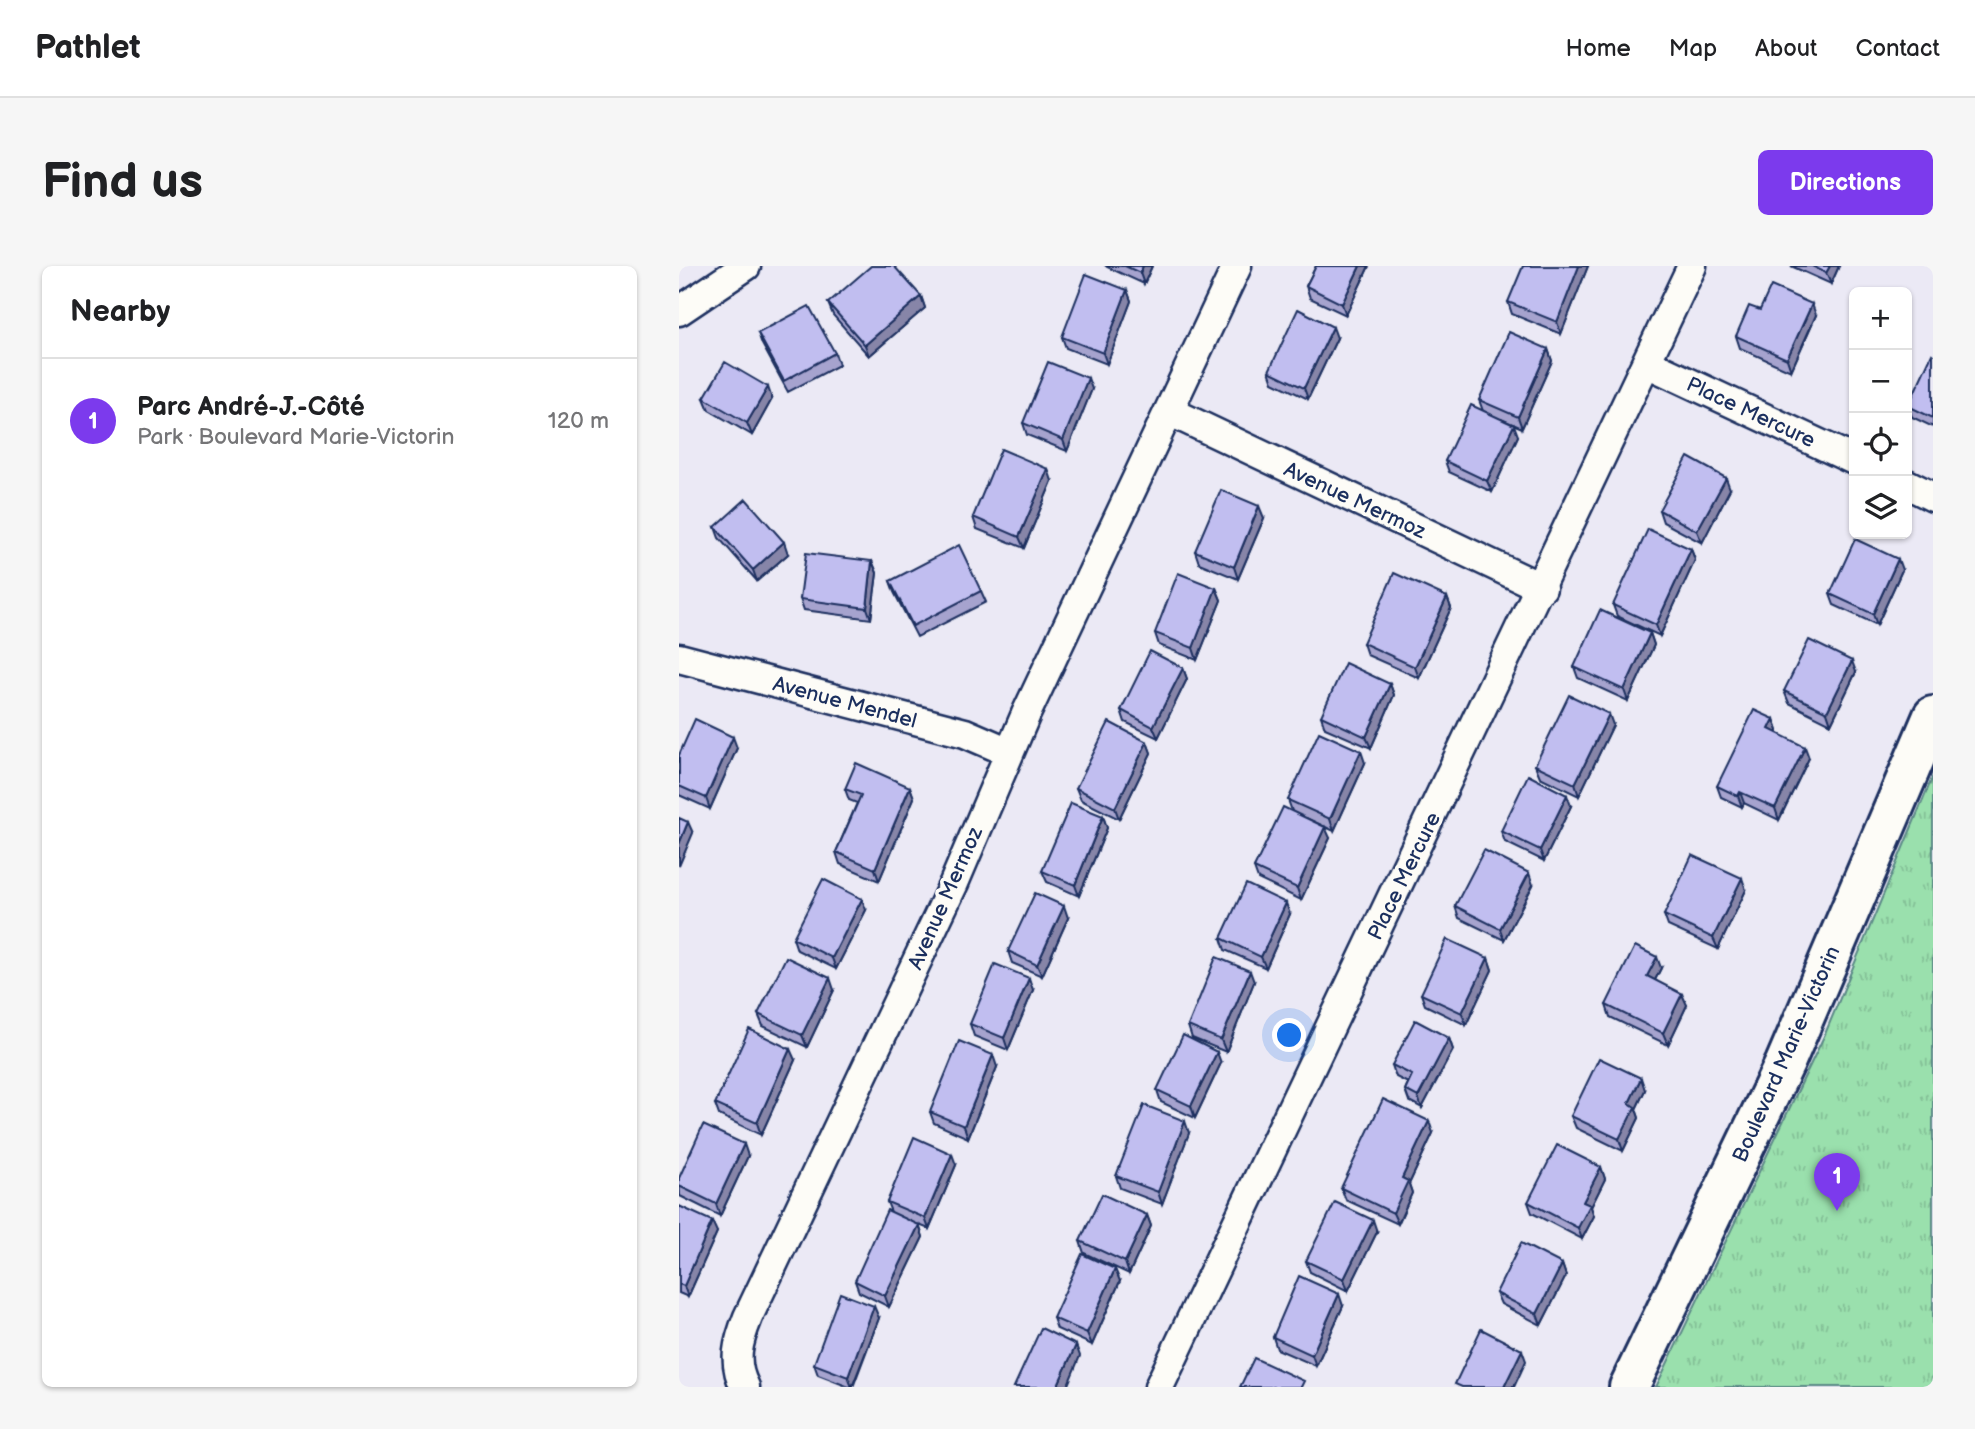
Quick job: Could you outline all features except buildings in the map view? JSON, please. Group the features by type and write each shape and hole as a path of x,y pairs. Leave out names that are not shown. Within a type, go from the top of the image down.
{"street":[{"path":"679,311 745,266"},
{"name":"Avenue Mermoz","path":"745,1387 738,1371 737,1355 748,1317 954,883 1009,752 1237,266"},
{"name":"Place Mercure","path":"1159,1387 1542,588 1692,266"},
{"name":"Place Mercure","path":"1647,363 1849,458"},
{"name":"Avenue Mermoz","path":"1169,411 1542,588"},
{"path":"1912,486 1933,496"},
{"name":"Avenue Mendel","path":"679,658 965,733 1009,752"},
{"name":"Boulevard Marie-Victorin","path":"1629,1387 1785,1063 1933,716"}],"green space":[{"path":"1933,776 1933,1387 1656,1387 1825,1034"}],"place":[{"name":"Parc André-J.-Côté","path":"1837,1211"}]}
